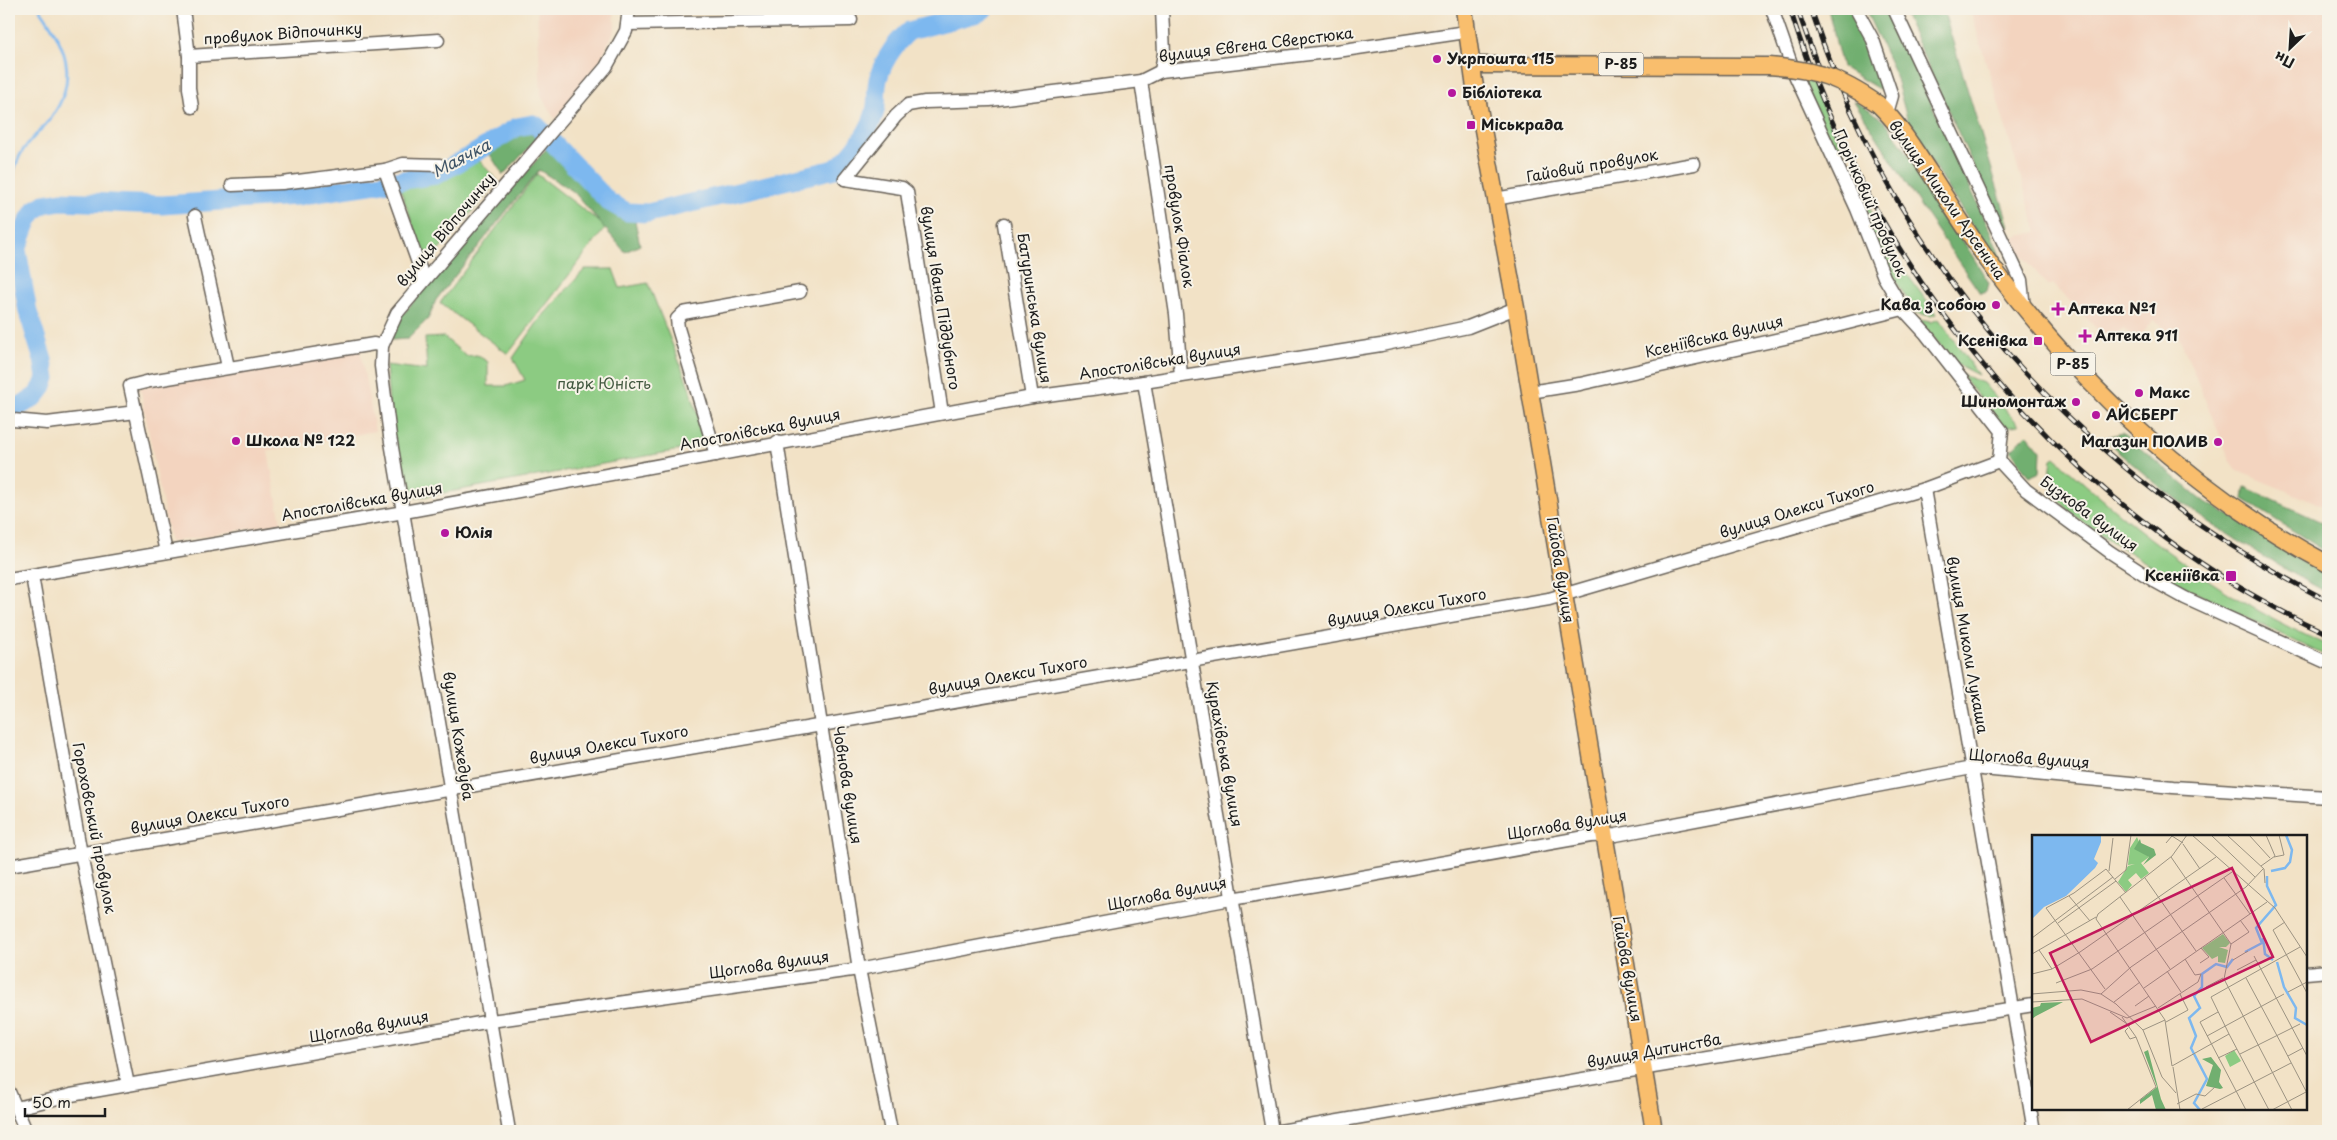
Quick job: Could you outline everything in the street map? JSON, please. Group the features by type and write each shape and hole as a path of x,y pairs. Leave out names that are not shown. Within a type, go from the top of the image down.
{"main road":[{"name":"Гайова вулиця","path":"1464,9 1466,32 1516,308 1642,1069 1654,1131"},
{"name":"вулиця Миколи Арсенича","path":"1472,64 1769,66 1802,69 1828,76 1853,88 1883,108 1907,139 1990,263 2024,308 2068,360 2164,453 2228,501 2328,564"}],"street":[{"path":"183,9 189,56 189,88 192,107"},
{"name":"вулиця Відпочинку","path":"382,346 397,313 606,67 621,43 628,24 629,9"},
{"path":"1161,71 1164,53 1162,9"},
{"name":"Порічковий провулок","path":"1772,9 1795,75 1857,209 1884,277 1903,309 1926,334 2002,431 1999,461"},
{"path":"1856,9 1873,40 1892,96 1883,108"},
{"path":"1894,9 2020,280 2024,308"},
{"path":"628,24 852,20"},
{"name":"вулиця Євгена Сверстюка","path":"845,179 896,116 908,105 925,102 990,100 1141,80 1161,71 1344,50 1466,32"},
{"name":"провулок Відпочинку","path":"189,56 438,40"},
{"name":"провулок Фіалок","path":"1141,80 1176,314 1181,376"},
{"path":"232,185 282,183 386,174 403,164 440,165"},
{"name":"Гайовий провулок","path":"1495,199 1694,164"},
{"path":"386,174 422,274 426,278"},
{"name":"вулиця Івана Піддубного","path":"845,179 902,188 907,192 942,413"},
{"path":"195,216 228,367"},
{"name":"Батуринська вулиця","path":"1004,224 1032,397"},
{"path":"716,455 678,328 678,319 683,313 800,292"},
{"name":"Апостолівська вулиця","path":"9,579 404,512 716,455 777,442 1032,397 1144,382 1381,345 1468,327 1516,308"},
{"name":"Ксеніївська вулиця","path":"1530,392 1580,384 1816,331 1903,309"},
{"path":"166,552 130,386 228,367 374,344 382,346"},
{"name":"вулиця Кожедуба","path":"382,346 381,366 390,436 509,1131"},
{"name":"Курахівська вулиця","path":"1144,382 1211,764 1231,899 1272,1131"},
{"path":"13,420 47,423 136,412"},
{"name":"Човнова вулиця","path":"777,442 859,969 890,1131"},
{"name":"вулиця Олекси Тихого","path":"9,866 1564,596 1924,489 1999,461"},
{"name":"Бузкова вулиця","path":"1999,461 2026,490 2110,552 2156,582 2185,598 2328,663"},
{"name":"вулиця Миколи Лукаша","path":"1924,489 2034,1131"},
{"name":"Гороховський провулок","path":"32,576 81,854 128,1085"},
{"name":"Щоглова вулиця","path":"16,1108 128,1085 491,1021 859,969 1231,899 1591,836 1604,836 1972,768 2173,787 2328,797"},
{"path":"2307,974 2328,972"},
{"name":"вулиця Дитинства","path":"1280,1131 2032,1005"},
{"path":"9,1092 26,1131"}],"shaded area":[{"path":"537,9 614,9 615,30 599,62 585,84 555,119 541,96"},
{"path":"1970,9 2328,9 2328,508 2238,471 2230,460 2180,339 2154,320 2137,340 2123,328 2110,342 2053,284 2049,287 2014,246 2013,240 2015,237 2037,232"},
{"name":"Школа № 122","path":"360,350 375,431 268,451 281,523 170,542 140,387"}],"green space":[{"path":"1828,9 1850,9 1865,41 1882,91 1842,67"},
{"path":"1865,9 1888,9 1991,233 2010,282 1950,192 1909,125 1894,72"},
{"path":"1902,9 1943,9 2009,226 2000,224"},
{"path":"1800,78 1810,80 1880,230 1851,186"},
{"path":"1854,101 1872,111 1889,126 1926,180 1989,283 1987,291 1980,293 1923,210"},
{"path":"529,132 537,139 503,175 486,148"},
{"path":"547,148 623,216 635,221 640,245 625,252 574,192 539,170 436,300 428,319 408,339 392,340 392,331 402,315"},
{"path":"475,156 498,181 427,264 399,186 434,181"},
{"path":"537,174 606,227 508,354 440,303"},
{"path":"1861,211 1936,314 1931,316 1916,313 1890,272"},
{"name":"парк Юність","path":"585,269 613,269 620,288 648,283 690,389 707,445 416,498 402,476 391,428 386,365 427,370 425,338 444,337 466,356 477,355 488,362 488,386 506,386 525,380 513,358 539,320"},
{"path":"1939,319 1978,375 1956,364 1919,320 1931,322"},
{"path":"1960,374 1983,383 2019,425 2004,427"},
{"path":"2122,433 2202,500 2328,576 2328,593 2224,532 2156,484 2103,438"},
{"path":"2027,434 2041,451 2040,472 2029,477 2011,450"},
{"path":"2055,457 2117,512 2218,587 2291,628 2328,645 2328,657 2188,589 2089,527 2068,510 2052,491 2050,475 2052,459"},
{"path":"2245,487 2328,525 2328,553 2243,499"}],"waterway":[{"path":"9,205 13,176 21,154 28,143 51,118 60,103 65,89 67,75 62,48 40,9"},
{"name":"Маячка","path":"9,413 36,396 46,378 43,360 28,312 17,250 28,221 35,210 44,204 61,201 162,205 297,196 436,175 517,127 533,124 609,202 627,212 648,213 835,169 855,149 871,123 876,103 878,78 888,56 903,36 909,31 978,13 984,9"},
{"path":"9,232 17,250"}],"railway":[{"path":"1790,9 1826,108 1873,203 1929,293 1994,378 2067,455 2147,525 2235,585 2328,634"},
{"path":"1811,9 1848,105 1894,194 1948,278 2011,356 2080,428 2157,493 2239,550 2328,601"},
{"path":"1798,11 1819,70"}],"place":[{"name":"Укрпошта 115","path":"1437,59"},
{"name":"Бібліотека","path":"1452,93"},
{"name":"Міськрада","path":"1471,125"},
{"name":"Кава з собою","path":"1996,305"},
{"name":"Аптека №1","path":"2058,309"},
{"name":"Аптека 911","path":"2085,336"},
{"name":"Ксенівка","path":"2038,341"},
{"name":"Макс","path":"2139,393"},
{"name":"Шиномонтаж","path":"2076,402"},
{"name":"АЙСБЕРГ","path":"2096,415"},
{"name":"Школа № 122","path":"236,441"},
{"name":"Магазин ПОЛИВ","path":"2218,442"},
{"name":"Юлія","path":"445,533"},
{"name":"Ксеніївка","path":"2231,576"}]}
